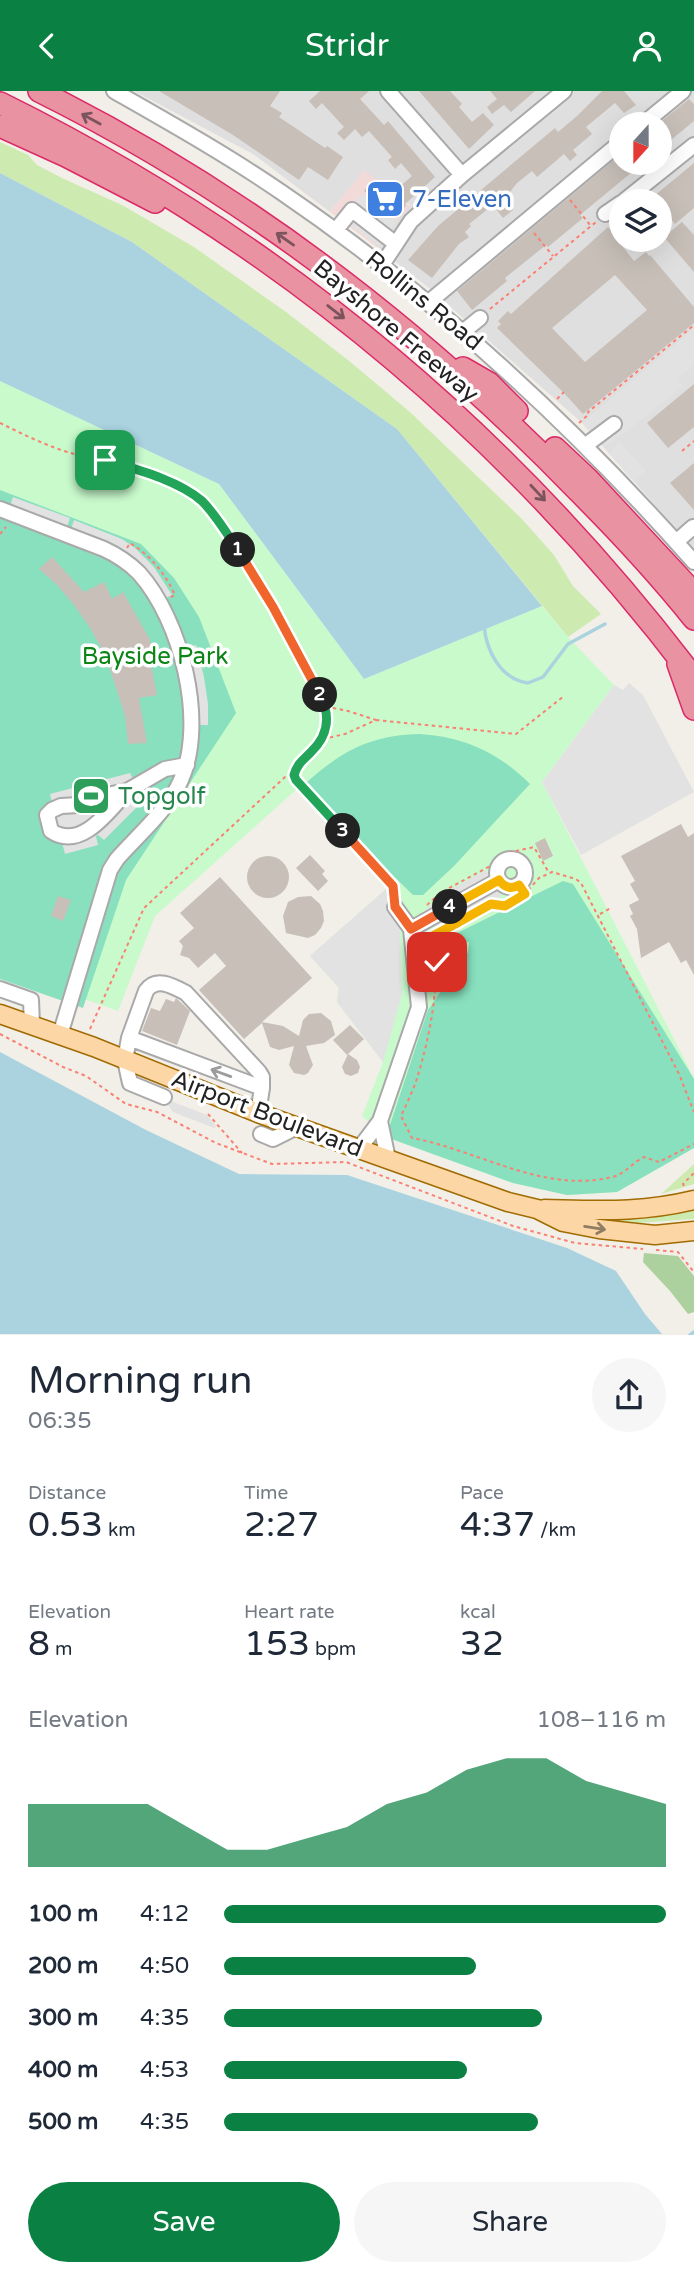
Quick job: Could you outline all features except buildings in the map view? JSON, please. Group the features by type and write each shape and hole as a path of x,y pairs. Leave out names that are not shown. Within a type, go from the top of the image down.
{"highway":[{"name":"Bayshore Freeway","path":"39,91 136,143 229,201 339,278 416,340 558,470 625,539 694,619"},
{"name":"Bayshore Freeway","path":"0,103 117,165 241,243 358,329 433,392 526,480 610,572 694,678"},
{"path":"0,126 241,243"},
{"path":"416,340 489,383 588,479 694,593"},
{"path":"674,652 694,709"}],"main road":[{"name":"Airport Boulevard","path":"0,1014 258,1113 508,1202 537,1209 616,1212 651,1208 690,1194"},
{"name":"Airport Boulevard","path":"537,1209 563,1222 619,1232 656,1235 694,1231"}],"street":[{"name":"Rollins Road","path":"114,91 205,143 280,191 336,230 429,302 464,331 586,445 694,562"},
{"path":"388,91 462,175"},
{"path":"658,112 683,91"},
{"path":"382,265 411,221 559,92"},
{"path":"638,189 694,145"},
{"path":"429,302 609,152"},
{"path":"336,230 352,210 396,244"},
{"path":"605,214 609,211"},
{"path":"464,331 480,318"},
{"path":"586,445 614,424"},
{"path":"0,509 104,549 120,557 138,572 159,603 183,657 189,685 191,733 187,765 172,798 110,870 60,1035"},
{"path":"676,541 693,527"},
{"path":"127,791 101,796 79,806 61,806 52,810 47,815 51,831 58,836 71,837 87,830 99,822 127,791 165,769 187,765"},
{"path":"507,859 516,860 524,866 526,872 522,890 503,885 499,880 499,865 507,859"},
{"path":"417,930 499,880"},
{"path":"359,1149 380,1121 419,1007 417,930 398,902"},
{"path":"164,1097 130,1083 125,1060 129,1038 148,987 157,983 186,993 252,1063 262,1077 258,1113"},
{"path":"0,989 31,1000 32,1025"},
{"path":"129,1038 262,1088"},
{"path":"380,1121 388,1159"},
{"path":"261,1134 272,1139 297,1127"}],"path":[{"path":"563,191 591,226"},
{"path":"480,318 605,214"},
{"path":"525,222 554,257"},
{"path":"578,423 694,325"},
{"path":"555,400 564,392"},
{"path":"0,423 77,455 146,472 188,491 202,501 250,568 326,706 326,726 322,740"},
{"path":"682,451 694,441"},
{"path":"0,534 9,522"},
{"path":"130,543 152,559 171,586 175,595 159,603"},
{"path":"326,706 376,720 516,734 564,696"},
{"path":"376,720 345,734 322,740 300,761 294,775 393,888 398,902"},
{"path":"89,1033 144,908 285,778 294,775"},
{"path":"425,906 440,893 492,865 507,853 534,847 549,873"},
{"path":"429,938 491,904 505,906 522,890 549,873 576,879 581,883 598,915 679,1074 694,1112"},
{"path":"393,888 398,902"},
{"path":"598,915 611,908"},
{"path":"417,930 429,938 437,962 432,1014 418,1077 401,1116 412,1138 561,1182 614,1177 644,1157 659,1162 694,1143"},
{"path":"0,1034 62,1067 86,1076 126,1104 157,1112 216,1143 272,1164 346,1162 513,1226 575,1243 645,1249"},
{"path":"208,1114 242,1153"},
{"path":"690,1194 683,1184 694,1173"},
{"path":"656,1250 678,1252 694,1272"}],"shaded area":[{"path":"134,91 694,91 694,549 582,423 429,288 375,246 410,205 364,171 330,212 253,154"},
{"path":"364,170 410,206 375,246 330,212"},
{"path":"361,194 397,221 379,246 350,225 355,202"},
{"path":"694,329 694,365 678,378 683,386 604,447 582,423"},
{"path":"619,442 646,471 634,482 609,453"},
{"path":"13,497 70,518 67,527 10,506"},
{"path":"74,520 122,539 135,548 154,567 172,595 164,599 141,567 127,554 71,529"},
{"path":"196,645 204,677 208,725 197,725 196,680 187,647"},
{"path":"629,683 643,695 694,792 581,855 542,782 614,685 623,690"},
{"path":"130,773 145,799 104,840 96,836 98,845 65,854 50,794"},
{"path":"486,870 501,896 438,931 425,910 446,892"},
{"path":"386,889 400,927 402,994 383,1062 337,1002 339,988 310,956"},
{"path":"163,1098 207,1115 216,1126 214,1128 173,1112"}],"green space":[{"path":"0,142 28,155 37,165 64,179 122,205 194,247 348,360 410,412 521,518 554,555 573,586 601,614 568,637 397,429 132,242 0,173"},
{"name":"Bayside Park","path":"0,381 219,484 364,679 542,606 614,685 542,782 694,1078 694,1148 617,1192 567,1195 513,1183 386,1137 362,1116 383,1062 337,1002 339,988 310,956 386,889 297,789 155,916 118,1011 0,969"},
{"name":"Topgolf","path":"0,490 141,544 174,578 199,617 236,713 126,880 83,1008 0,979"},
{"path":"420,734 452,739 480,749 506,764 530,784 454,866 423,895 413,895 307,782 333,761 359,746 387,737"},
{"path":"563,881 573,884 694,1079 694,1148 617,1192 567,1195 513,1183 386,1137 428,1010 468,952 469,942 456,941 453,935"},
{"path":"694,1164 694,1184 661,1194"},
{"path":"694,1206 694,1219 637,1223 614,1223 563,1214"},
{"path":"644,1253 678,1256 694,1276 694,1312 688,1314 643,1262"}],"water":[{"path":"0,173 132,242 397,429 542,606 364,679 219,484 0,381"},
{"path":"0,1052 146,1130 239,1174 347,1175 567,1248 616,1271 662,1334 0,1334"}],"waterway":[{"path":"484,625 485,635 496,662 510,676 528,683 543,677 568,644 605,624"},
{"path":"690,1335 694,1332"}],"place":[{"name":"7-Eleven","path":"385,199"},
{"name":"Topgolf","path":"91,796"}],"route":[{"path":"105,460 146,472 188,491 202,501 250,568 326,706 326,726 322,740 296,767 296,780 393,886 395,907 411,929 499,880 510,888 519,885 525,894 505,906 491,904 429,938 437,962"}]}
